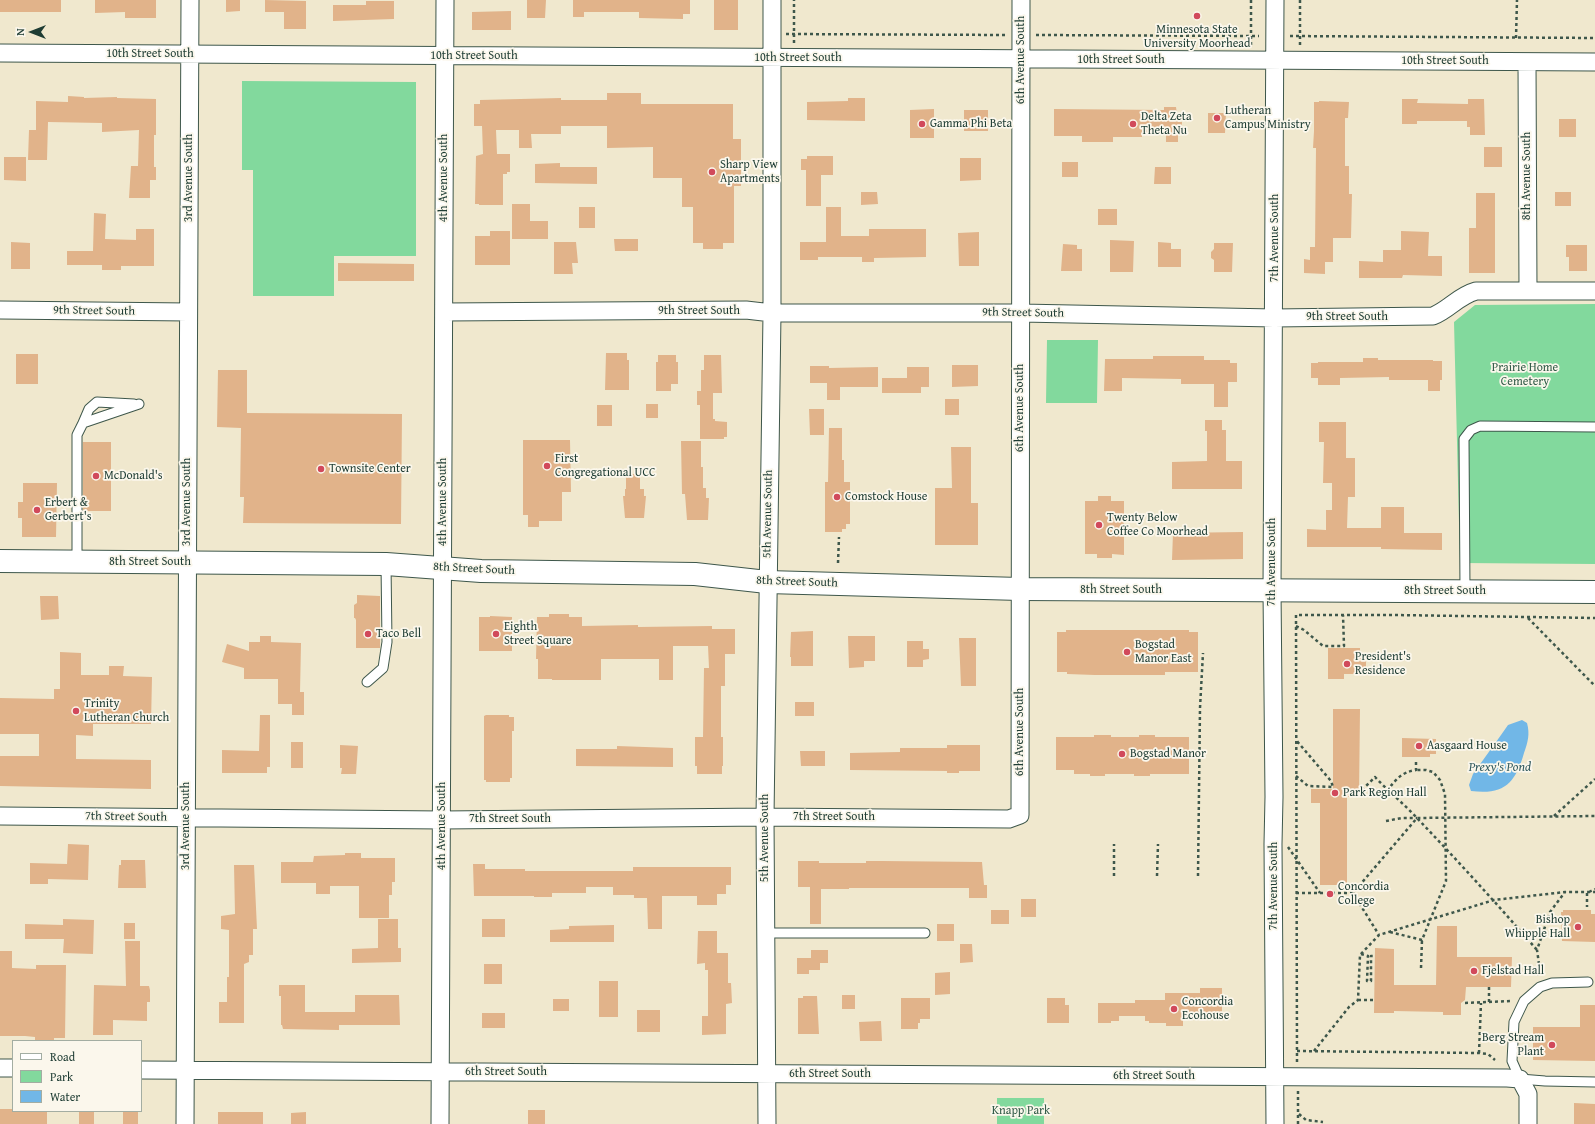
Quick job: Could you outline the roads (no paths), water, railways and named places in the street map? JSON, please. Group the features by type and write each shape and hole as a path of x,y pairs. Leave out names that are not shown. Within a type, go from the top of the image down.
{"main road":[{"name":"8th Street South","path":"0,561 386,564 489,571 695,574 767,582 1020,589 1595,592"}],"street":[{"name":"3rd Avenue South","path":"185,1124 190,0"},
{"name":"4th Avenue South","path":"440,1124 445,0"},
{"name":"5th Avenue South","path":"767,1124 765,817 767,582 772,313 772,0"},
{"name":"6th Avenue South","path":"1020,815 1021,0"},
{"name":"7th Avenue South","path":"1275,0 1276,60 1272,590 1275,1124"},
{"name":"10th Street South","path":"0,53 1595,62"},
{"name":"8th Avenue South","path":"1527,62 1528,291"},
{"name":"9th Street South","path":"444,312 746,310 772,313 1021,313 1274,318 1433,316 1442,312 1465,294 1476,291 1595,291"},
{"name":"9th Street South","path":"0,310 188,312"},
{"name":"7th Street South","path":"0,816 442,820 765,817 1009,819 1020,815"},
{"path":"0,1068 12,1068"},
{"name":"6th Street South","path":"142,1070 1297,1076 1520,1079"},
{"path":"1520,1079 1528,1094 1528,1124"}],"lane":[{"path":"77,562 77,435 84,423 89,409 97,402 139,404 84,423"},
{"path":"1465,591 1464,438 1471,430 1480,426 1595,427"},
{"path":"367,682 383,668 387,642 386,564"},
{"path":"765,934 925,933"},
{"path":"1588,982 1552,982 1540,987 1524,1001 1514,1022 1512,1062 1520,1079 1595,1082"}],"water":[{"name":"Prexy's Pond","path":"1522,720 1527,723 1527,745 1517,773 1512,780 1500,789 1482,792 1471,791 1469,785 1473,774 1508,725"}],"place":[{"name":"Minnesota State University Moorhead","path":"1197,16"},
{"name":"Lutheran Campus Ministry","path":"1217,118"},
{"name":"Gamma Phi Beta","path":"922,124"},
{"name":"Delta Zeta Theta Nu","path":"1133,124"},
{"name":"Sharp View Apartments","path":"712,172"},
{"name":"First Congregational UCC","path":"547,466"},
{"name":"Townsite Center","path":"321,469"},
{"name":"McDonald's","path":"96,476"},
{"name":"Comstock House","path":"837,497"},
{"name":"Erbert & Gerbert's","path":"37,510"},
{"name":"Twenty Below Coffee Co Moorhead","path":"1099,525"},
{"name":"Taco Bell","path":"368,634"},
{"name":"Eighth Street Square","path":"496,634"},
{"name":"Bogstad Manor East","path":"1127,652"},
{"name":"President's Residence","path":"1347,664"},
{"name":"Trinity Lutheran Church","path":"76,711"},
{"name":"Aasgaard House","path":"1419,746"},
{"name":"Bogstad Manor","path":"1122,754"},
{"name":"Park Region Hall","path":"1335,793"},
{"name":"Concordia College","path":"1330,894"},
{"name":"Bishop Whipple Hall","path":"1578,927"},
{"name":"Fjelstad Hall","path":"1474,971"},
{"name":"Concordia Ecohouse","path":"1174,1009"},
{"name":"Berg Stream Plant","path":"1552,1045"}],"park label":[{"name":"Prairie Home Cemetery","path":"1525,375"},
{"name":"Knapp Park","path":"1021,1111"}]}
